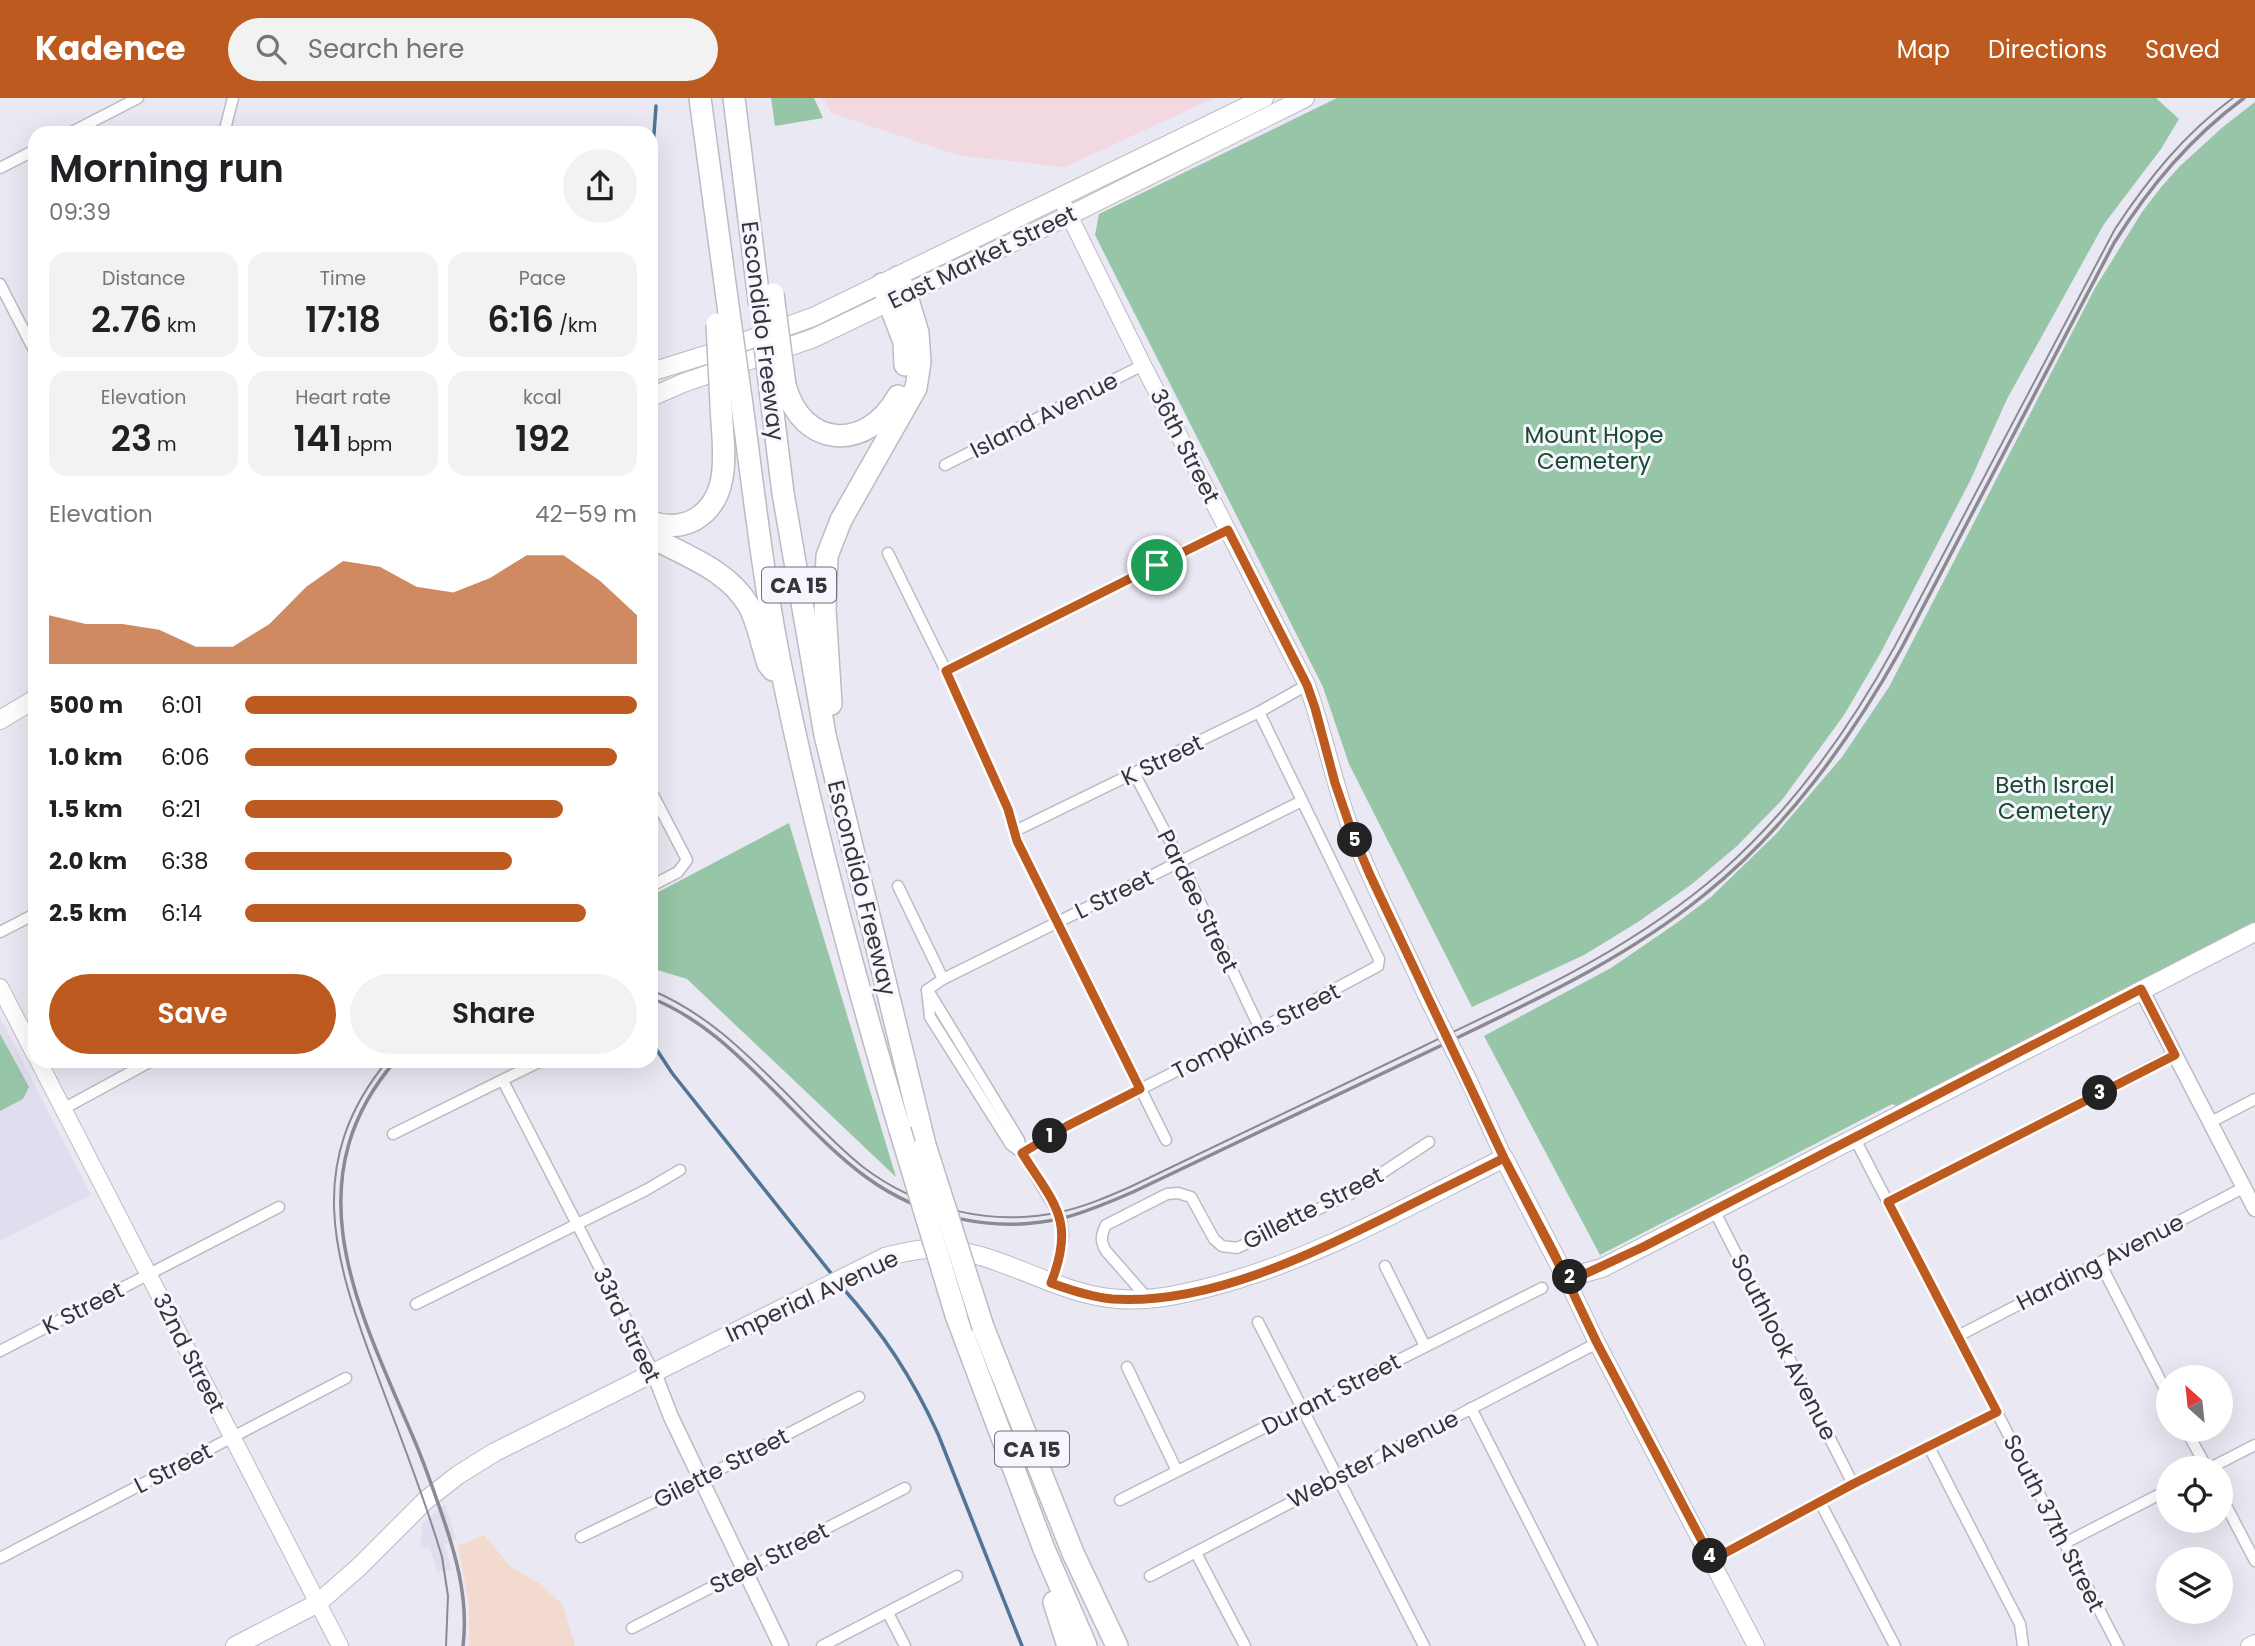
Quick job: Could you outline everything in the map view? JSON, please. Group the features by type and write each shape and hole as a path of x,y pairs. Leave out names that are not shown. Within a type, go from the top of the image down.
{"highway":[{"path":"658,523 678,526 702,514 716,499 723,470 731,401 723,315 701,209 711,186 700,98"},
{"name":"Escondido Freeway","path":"735,106 766,297 778,387 786,506 813,669 835,779 925,1145 983,1327 1073,1553 1117,1646"},
{"path":"778,387 799,416 825,433 843,436 862,432 878,422 890,410 904,379 906,357 894,289"},
{"path":"835,779 825,610 827,556 841,520 916,388 920,362 919,343 894,289"},
{"name":"Escondido Freeway","path":"731,401 784,682 852,967 956,1315 1044,1549 1086,1646"},
{"path":"658,541 717,572 734,586 750,608 768,664 784,682"},
{"path":"1044,1549 1051,1592 1068,1646"}],"main road":[{"name":"East Market Street","path":"658,394 814,338 894,289 1060,197 1264,98"},
{"name":"East Market Street","path":"658,370 785,329 894,289 1068,216 1305,98"},
{"name":"36th Street","path":"1060,197 1307,685 1353,835 1504,1158"},
{"path":"0,720 28,703"},
{"path":"1566,1278 1602,1268 2255,932"},
{"path":"0,987 28,1041"},
{"name":"32nd Street","path":"42,1068 340,1646"},
{"path":"1504,1158 1597,1343 1756,1646"},
{"name":"Imperial Avenue","path":"235,1646 318,1603 360,1566 426,1500 495,1451 885,1257 932,1249 953,1251 990,1259 1051,1283 1110,1298 1148,1299 1177,1296 1294,1261 1504,1158"},
{"path":"2249,1646 2255,1643"}],"street":[{"path":"84,126 138,98"},
{"path":"226,126 233,98"},
{"path":"0,168 28,154"},
{"path":"0,284 3,298 28,340"},
{"name":"Island Avenue","path":"945,465 1143,365"},
{"path":"946,671 1228,530"},
{"path":"888,554 946,671 1008,809 1017,841 1166,1140"},
{"name":"K Street","path":"1015,831 1259,712 1307,685"},
{"path":"1259,712 1302,801"},
{"name":"Pardee Street","path":"1134,773 1181,862 1260,1029"},
{"name":"L Street","path":"1022,1153 1011,1145 930,1017 927,989 1302,801"},
{"name":"Tompkins Street","path":"1022,1153 1067,1126 1378,966 1379,959 1302,801"},
{"path":"658,804 687,860 678,872 658,882"},
{"path":"898,886 943,979"},
{"path":"0,932 28,918"},
{"path":"2141,989 2255,1209"},
{"path":"1888,1202 2175,1055"},
{"path":"63,1109 138,1068"},
{"path":"393,1134 528,1068"},
{"name":"33rd Street","path":"503,1081 654,1373 667,1408 781,1646"},
{"path":"2211,1122 2255,1099"},
{"name":"South 37th Street","path":"1855,1139 2118,1646"},
{"name":"Gillette Street","path":"1148,1299 1101,1243 1101,1234 1106,1225 1167,1194 1178,1193 1191,1197 1214,1238 1222,1245 1237,1248 1350,1194 1429,1142"},
{"path":"1022,1153 1061,1219 1063,1235 1051,1283"},
{"path":"416,1304 646,1190 680,1170"},
{"name":"Harding Avenue","path":"1958,1336 2243,1188"},
{"name":"K Street","path":"0,1351 279,1207"},
{"name":"Southlook Avenue","path":"1714,1210 1853,1484"},
{"path":"2100,1263 2156,1372"},
{"path":"1385,1266 1425,1346"},
{"name":"Durant Street","path":"1120,1500 1542,1288"},
{"path":"1258,1322 1424,1646"},
{"name":"Webster Avenue","path":"1150,1576 1597,1343"},
{"path":"1127,1367 1177,1471"},
{"name":"L Street","path":"0,1558 346,1378"},
{"name":"Gilette Street","path":"580,1537 701,1479 859,1397"},
{"path":"1471,1408 1592,1646"},
{"path":"1712,1560 1853,1484 1997,1412"},
{"path":"2232,1456 2255,1444"},
{"path":"1929,1447 2020,1624 2023,1646"},
{"name":"Steel Street","path":"632,1628 905,1488"},
{"path":"2065,1544 2156,1496"},
{"path":"1819,1502 1895,1646"},
{"path":"2233,1519 2255,1561"},
{"path":"1196,1553 1245,1646"},
{"path":"822,1646 957,1576"},
{"path":"888,1612 905,1646"}],"shaded area":[{"path":"823,98 1214,98 1065,167 957,155 832,113"},
{"path":"0,1018 91,1195 0,1241"},
{"path":"445,1504 456,1539 444,1545 452,1570 437,1572 430,1549 420,1546 423,1523"},
{"path":"484,1535 512,1568 539,1583 563,1605 575,1646 469,1646 469,1603 458,1546"}],"green space":[{"path":"771,98 814,98 823,118 775,126"},
{"name":"Mount Hope Cemetery","path":"1337,98 2156,98 2179,119 2161,149 2104,224 2007,399 1970,481 1880,654 1844,715 1782,800 1737,846 1692,884 1638,922 1584,955 1472,1007 1349,764 1323,687 1095,235 1099,214"},
{"name":"Beth Israel Cemetery","path":"2255,102 2255,922 1897,1106 1892,1104 1600,1255 1484,1036 1611,968 1711,897 1777,833 1842,757 1889,687 2095,288 2142,212 2180,166"},
{"path":"789,823 896,1177 687,979 658,970 658,892"},
{"path":"0,1034 29,1087 23,1099 0,1111"}],"waterway":[{"path":"655,126 656,106"},
{"path":"658,1052 834,1277"},
{"path":"841,1286 895,1356 928,1413 1022,1646"}],"tram line":[{"path":"658,993 688,1009 721,1033 842,1149 884,1182 932,1204 957,1211 1008,1217 1034,1216 1069,1210 1130,1187 1504,1008 1617,947 1688,899 1722,871 1773,821 1818,766 1859,708 1895,646 2115,229 2168,158 2233,98"},
{"path":"383,1068 362,1098 345,1135 336,1172 334,1210 338,1247 359,1325 442,1557 448,1596 446,1646"}],"railway":[{"path":"658,1001 702,1026 717,1038 841,1157 888,1191 911,1203 960,1219 986,1223 1038,1223 1090,1210 1133,1192 1508,1013 1609,960 1673,918 1734,869 1789,812 1838,750 1901,649 2114,243 2172,164 2224,113 2244,98"},
{"path":"390,1068 364,1106 346,1153 341,1200 345,1247 356,1295 373,1343 420,1454 450,1540 462,1592 463,1646"}],"route":[{"path":"1157,565 946,671 1008,809 1017,841 1140,1089 1067,1126 1022,1153 1061,1219 1063,1235 1051,1283 1110,1298 1148,1299 1177,1296 1242,1279 1294,1261 1504,1158 1533,1213 1553,1251 1566,1278 1587,1273 1602,1268 1855,1139 2141,989 2175,1055 1888,1202 1997,1412 1853,1484 1712,1560 1597,1343 1504,1158 1425,993 1353,835 1307,685 1228,530 1157,565"}]}
